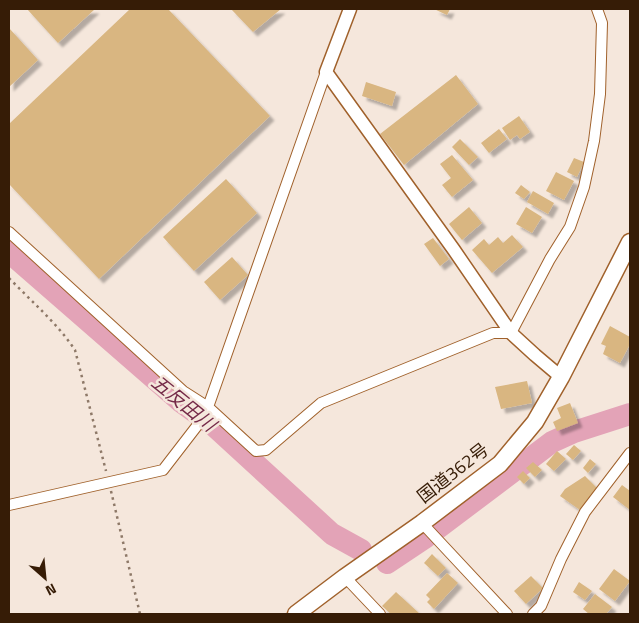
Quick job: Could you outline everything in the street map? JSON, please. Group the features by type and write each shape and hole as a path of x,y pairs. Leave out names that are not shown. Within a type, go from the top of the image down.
{"highway":[{"name":"国道362号","path":"296,614 500,464 535,422 561,377 630,242"}],"street":[{"path":"9,505 163,470 200,422 350,9"},
{"path":"511,333 550,259 570,227 584,188 594,141 600,94 602,23 597,9"},
{"path":"326,72 511,333 561,377"},
{"path":"9,232 183,391 207,407 256,451 266,450 320,404 493,334 511,333"},
{"path":"533,614 541,606 561,559 585,512 630,453"},
{"path":"422,523 507,614"},
{"path":"345,577 380,614"}],"path":[{"path":"9,278 53,322 75,350 140,614"}],"building":[{"path":"27,9 95,9 58,43"},
{"path":"130,9 168,9 270,116 99,279 9,184 9,124"},
{"path":"231,9 281,9 253,32"},
{"path":"434,9 450,9 447,15"},
{"path":"9,28 38,60 9,87"},
{"path":"456,75 478,104 404,165 380,134"},
{"path":"366,82 396,92 392,106 362,96"},
{"path":"519,116 530,132 520,139 517,135 510,140 502,128"},
{"path":"499,129 507,139 489,153 481,143"},
{"path":"460,139 478,157 469,165 452,147"},
{"path":"452,155 473,180 452,197 442,185 451,178 440,164"},
{"path":"574,158 584,162 577,177 567,172"},
{"path":"556,172 574,181 564,200 546,191"},
{"path":"226,179 257,213 194,271 163,237"},
{"path":"521,185 530,192 524,199 515,193"},
{"path":"533,191 554,203 548,214 527,202"},
{"path":"469,207 482,223 462,240 449,224"},
{"path":"526,207 542,217 532,233 516,224"},
{"path":"512,235 523,247 492,273 472,250 484,239 489,245 498,237 503,243"},
{"path":"433,238 449,259 440,266 424,244"},
{"path":"232,257 248,275 220,300 204,282"},
{"path":"610,326 630,337 630,344 620,363 603,354 606,346 601,344"},
{"path":"527,381 532,403 501,409 495,387"},
{"path":"570,403 578,423 557,431 553,422 561,418 557,408"},
{"path":"574,445 581,451 573,460 566,454"},
{"path":"557,451 566,459 554,471 546,464"},
{"path":"590,459 596,464 588,473 583,468"},
{"path":"533,462 542,470 535,477 526,468"},
{"path":"523,471 530,478 524,484 517,477"},
{"path":"585,476 598,489 580,510 560,496 565,489"},
{"path":"622,485 630,491 630,510 613,497"},
{"path":"432,554 446,568 438,576 424,563"},
{"path":"614,569 630,581 615,601 599,589"},
{"path":"447,573 458,583 434,609 427,602 430,599 426,595"},
{"path":"531,576 543,588 526,604 514,591"},
{"path":"579,582 592,591 585,600 573,592"},
{"path":"396,592 420,614 391,614 382,606"},
{"path":"595,594 612,607 606,614 589,614 583,609"}],"waterway":[{"name":"五反田川","path":"9,252 180,401 213,425 332,534 361,550"},
{"name":"五反田川","path":"438,528 552,442 574,432 630,414"},
{"name":"五反田川","path":"387,563 426,537"}]}
